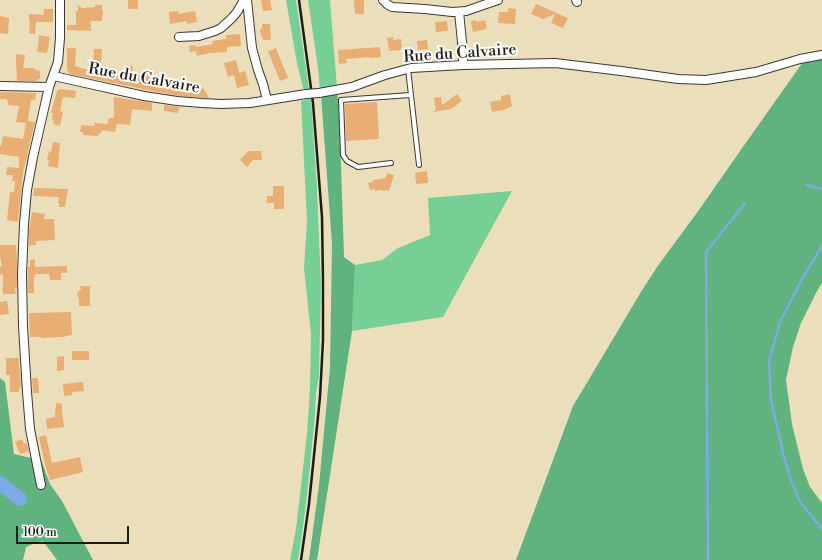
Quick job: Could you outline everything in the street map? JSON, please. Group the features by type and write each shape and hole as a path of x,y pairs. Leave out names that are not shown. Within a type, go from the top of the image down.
{"street":[{"path":"41,485 30,429 22,274 27,190 49,87 58,62 60,38 60,0"},
{"path":"179,37 199,36 215,31 227,23 245,0"},
{"path":"245,0 252,48 267,100"},
{"path":"384,0 392,7 452,12 459,12 498,0"},
{"path":"459,12 463,65"},
{"name":"Rue du Calvaire","path":"54,76 136,94 177,101 221,104 250,103 352,87 385,75 411,68 555,63 678,79 706,80 756,72 800,58 822,55"},
{"path":"0,86 49,87"}],"lane":[{"path":"408,69 419,165"},
{"path":"390,163 358,167 347,161 343,155 340,100 410,95"}],"green space":[{"path":"286,0 296,0 309,89 303,88"},
{"path":"308,0 330,0 337,88 320,90"},
{"path":"822,59 822,283 801,323 793,347 786,380 792,424 803,469 810,487 822,503 822,560 516,560 573,406 641,292 657,267 803,62"},
{"path":"337,93 339,105 344,257 355,265 352,331 317,560 309,560 319,485 330,368 332,244 321,95"},
{"path":"311,98 321,286 319,376 301,542 298,560 290,560 296,529 307,434 310,387 311,334 304,268 307,222 301,101"},
{"path":"512,191 443,317 352,331 355,265 382,260 398,248 430,235 428,198"},
{"path":"0,378 5,382 14,454 31,458 40,457 50,484 62,501 93,560 57,560 43,541 26,547 23,560 0,560"}],"building":[{"path":"128,0 138,0 138,9 128,9"},
{"path":"261,0 270,0 272,10 263,11"},
{"path":"354,0 364,0 364,14 355,14"},
{"path":"536,4 568,18 563,28 551,23 555,14 543,19 531,14"},
{"path":"78,5 82,8 102,5 102,21 91,21 91,31 67,30 67,25 76,25 76,11 78,11"},
{"path":"508,8 516,9 515,24 498,23 499,12 508,12"},
{"path":"44,9 53,9 53,22 36,22 35,34 29,33 29,14 43,15"},
{"path":"178,11 179,14 195,11 197,22 187,24 187,21 170,24 169,12"},
{"path":"0,16 9,18 8,34 0,33"},
{"path":"475,20 477,22 485,20 487,29 473,32 471,23"},
{"path":"447,21 448,31 436,32 435,22"},
{"path":"262,24 270,24 271,40 263,40 260,29 262,29"},
{"path":"240,34 241,46 227,47 227,52 210,53 197,56 196,51 190,52 189,46 195,45 196,47 213,44 212,41 226,39 226,35"},
{"path":"39,35 50,37 47,53 37,52"},
{"path":"393,37 393,40 401,39 402,50 389,51 387,38"},
{"path":"427,40 428,49 418,50 417,41"},
{"path":"380,47 381,57 346,59 347,63 339,64 338,50"},
{"path":"67,48 76,48 75,66 91,71 91,67 93,67 94,49 102,49 100,73 123,76 125,65 133,66 132,74 161,77 160,85 183,86 186,90 192,84 199,85 199,88 204,89 209,98 180,96 70,74 67,70"},
{"path":"276,48 288,78 280,81 268,51"},
{"path":"16,54 25,55 23,68 35,68 35,70 40,71 40,78 36,81 17,81"},
{"path":"236,60 239,73 245,71 249,85 237,88 234,75 228,77 224,63"},
{"path":"60,89 76,91 75,98 63,97 60,111 63,112 60,126 53,124 53,113 51,113 57,91"},
{"path":"0,92 36,93 35,100 31,100 28,121 35,122 23,173 18,222 7,220 10,192 14,192 15,181 12,181 13,175 6,175 7,167 19,168 19,157 0,154 0,146 3,136 23,139 26,123 16,122 19,106 8,105 7,99 0,99"},
{"path":"457,94 462,101 451,109 433,112 436,110 434,98 441,97 442,105"},
{"path":"510,94 512,106 507,109 492,112 490,102 501,100 501,96"},
{"path":"114,97 152,103 152,111 132,109 130,125 117,124 115,132 101,130 101,133 99,133 98,136 83,135 83,132 80,132 81,125 94,126 95,123 107,124 109,118 114,118"},
{"path":"377,102 379,139 346,141 345,104"},
{"path":"164,105 179,107 178,113 164,111"},
{"path":"53,142 60,143 58,168 48,166 49,160 47,160 49,151 51,152"},
{"path":"248,151 261,151 262,160 253,160 247,167 240,160"},
{"path":"427,171 428,183 416,184 415,173"},
{"path":"387,173 394,175 389,191 375,191 375,189 370,190 368,183 373,182 373,180 386,178"},
{"path":"273,186 284,186 284,209 274,209 274,203 267,203 267,196 273,196"},
{"path":"34,188 68,189 65,207 59,207 59,197 33,196"},
{"path":"32,212 45,214 44,219 54,219 55,240 36,241 36,245 29,246 29,230"},
{"path":"0,245 16,245 16,294 3,294 3,274 0,275 0,267 2,266"},
{"path":"35,259 35,267 67,266 67,273 61,273 61,280 50,280 49,274 35,274 34,293 28,293 28,267 30,267 30,260"},
{"path":"80,286 90,286 90,306 79,306 79,298 77,293 81,289"},
{"path":"7,301 9,314 0,315 0,302"},
{"path":"71,312 72,335 65,337 30,337 29,313"},
{"path":"72,351 89,351 89,360 72,360"},
{"path":"64,356 64,370 57,371 57,357"},
{"path":"6,358 19,358 21,388 19,388 19,392 10,392 10,375 6,375"},
{"path":"32,378 38,378 39,393 33,393"},
{"path":"83,382 84,391 72,392 72,395 64,396 63,384"},
{"path":"56,403 62,404 64,427 47,429 46,419 55,417"},
{"path":"46,435 52,463 80,457 83,472 50,480 39,437"},
{"path":"22,439 24,444 27,443 29,451 20,454 15,442"}],"waterway":[{"path":"806,185 822,189"},
{"path":"708,560 706,252 745,203"},
{"path":"822,246 803,277 780,322 769,361 771,400 790,478 800,502 822,529"},
{"path":"0,483 20,499"}],"railway":[{"path":"299,0 313,103 322,217 323,281 323,340 320,397 309,504 301,560"}]}
